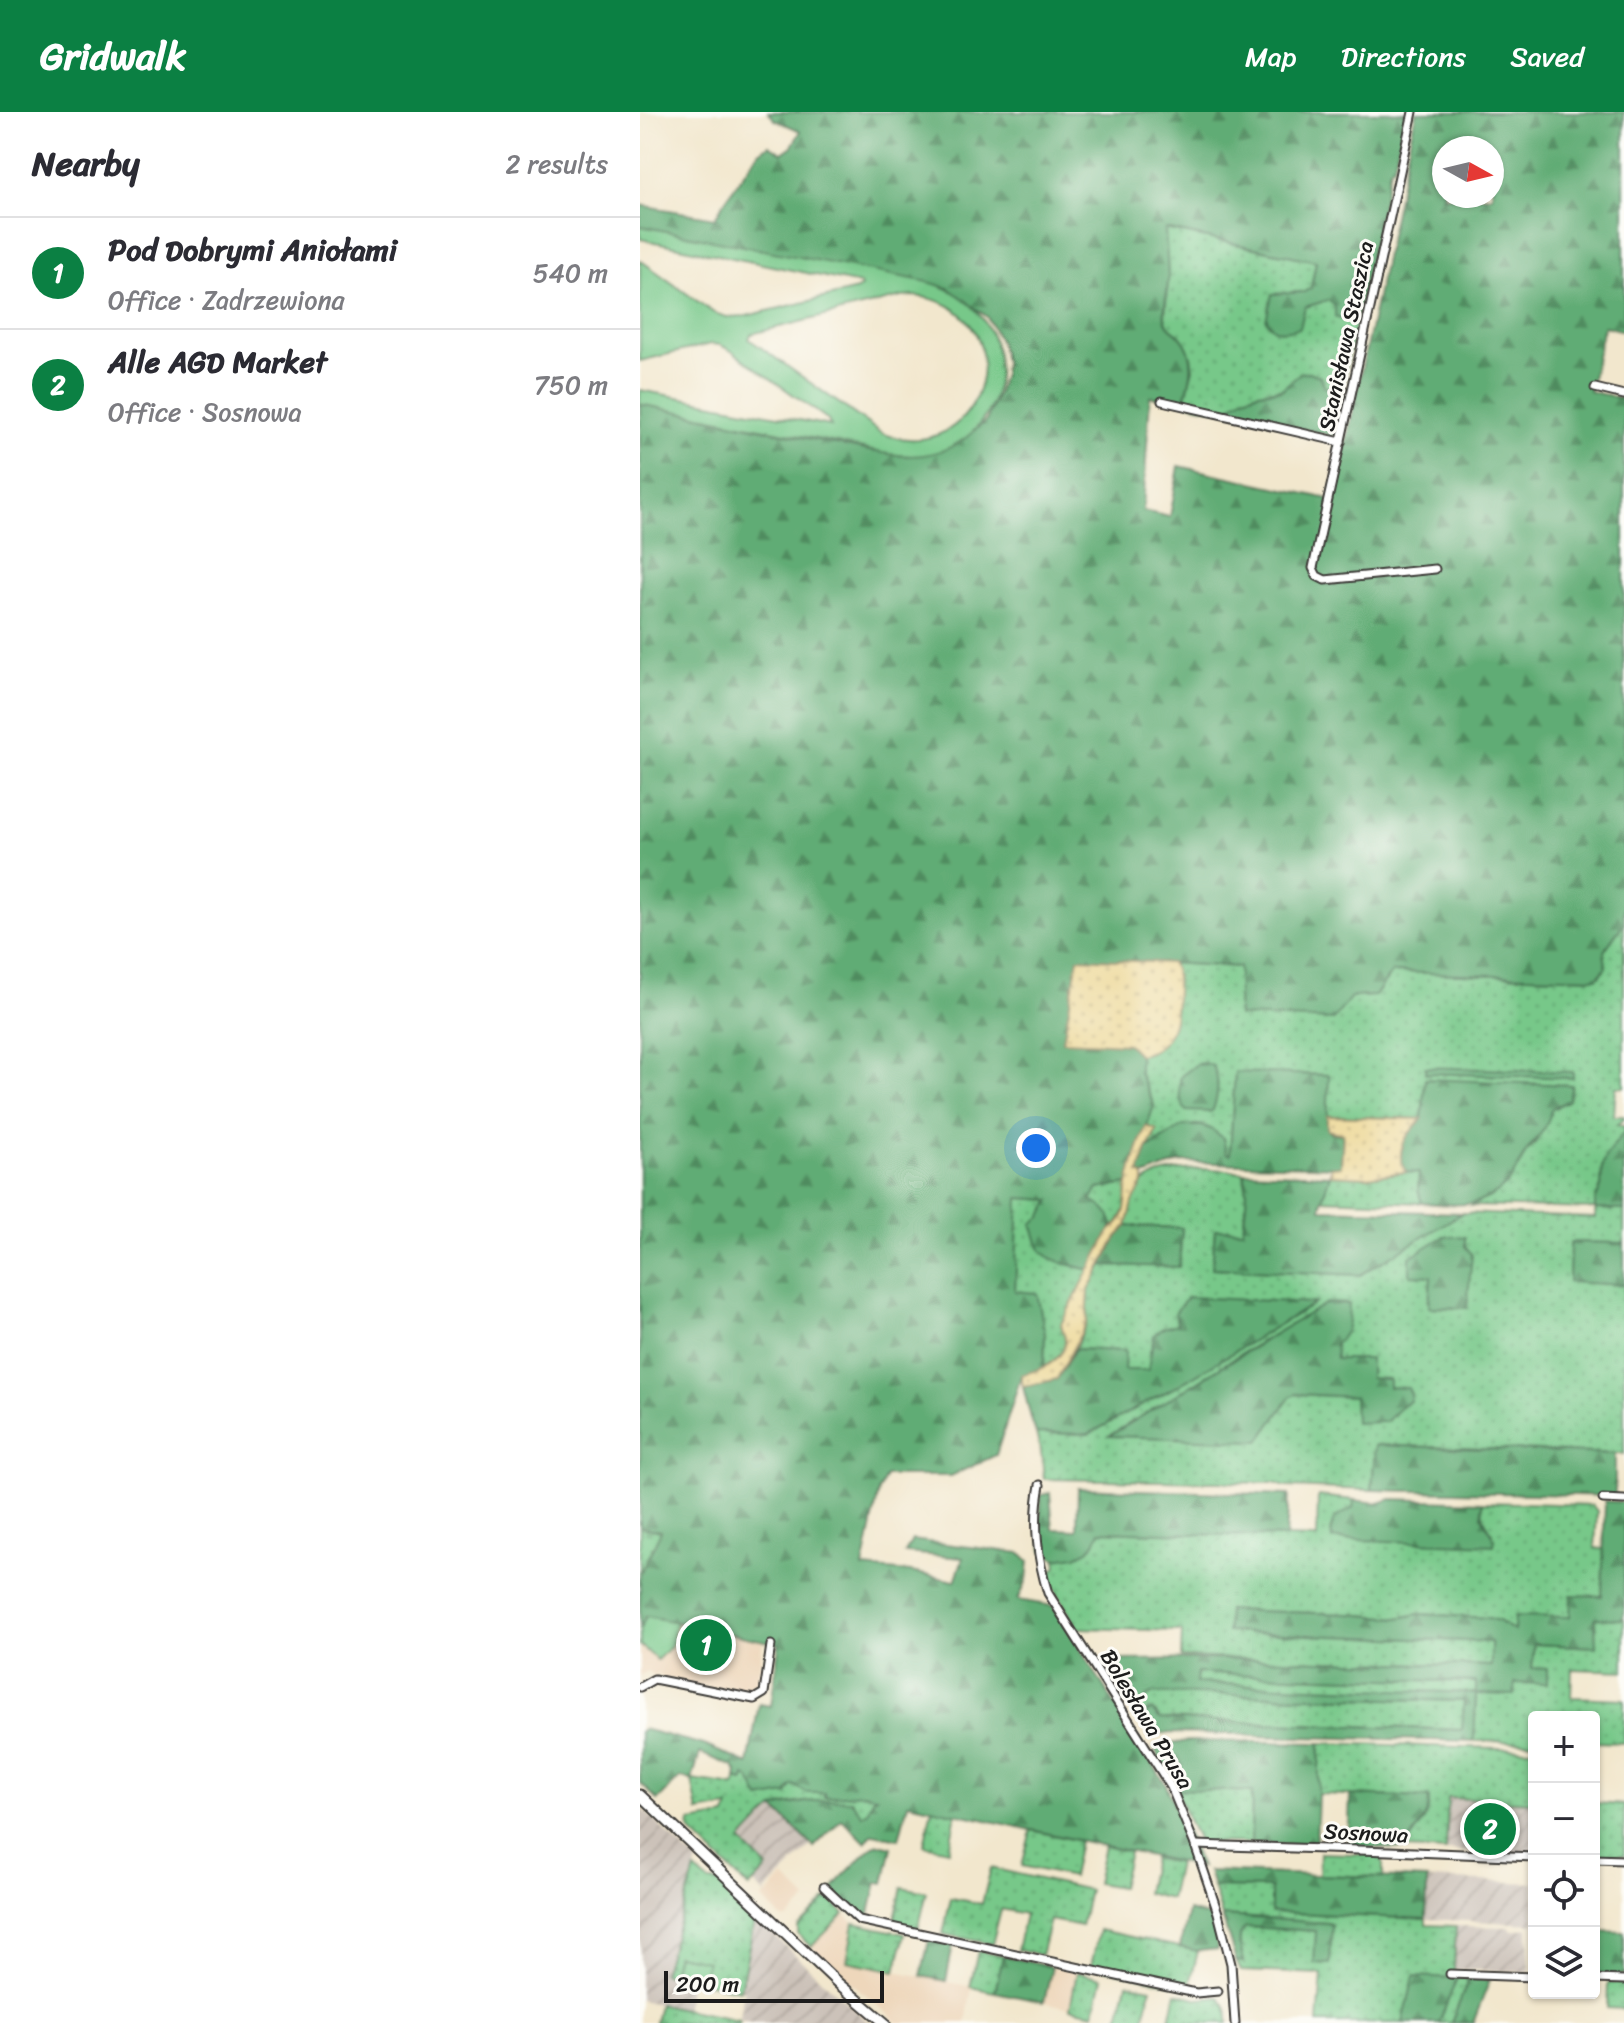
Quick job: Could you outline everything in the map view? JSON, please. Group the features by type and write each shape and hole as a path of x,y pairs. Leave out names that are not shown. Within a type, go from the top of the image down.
{"main road":[{"path":"640,1795 839,1984 885,2023"}],"street":[{"name":"Stanisława Staszica","path":"1413,112 1313,568 1317,576 1325,580 1435,569"},
{"path":"1595,388 1624,395"},
{"path":"1162,401 1341,442"},
{"name":"Bolesława Prusa","path":"1040,1485 1035,1507 1036,1525 1048,1593 1171,1787 1211,1889 1231,1964 1235,2023"},
{"path":"1603,1499 1624,1500"},
{"path":"640,1687 654,1679 754,1699 764,1693 771,1645"},
{"name":"Sosnowa","path":"1195,1845 1528,1857"},
{"path":"1600,1859 1624,1860"},
{"path":"824,1887 859,1920 1196,1993 1218,1991"},
{"path":"1450,1974 1528,1977"},
{"path":"1600,1979 1624,1980"}],"shaded area":[{"path":"640,1615 763,1640 756,1692 750,1696 660,1677 658,1673 654,1676 647,1671 640,1677"},
{"path":"1448,1798 1528,1802 1528,1854 1446,1851"},
{"path":"640,1807 697,1862 663,1974 690,1980 685,2010 640,2000"},
{"path":"774,1808 812,1845 765,1892 767,1896 753,1883 768,1868 741,1841"},
{"path":"784,1877 807,1900 788,1919 783,1919 762,1899"},
{"path":"1427,1879 1528,1883 1528,1924 1426,1919"},
{"path":"844,1914 854,1923 847,1961 972,1987 966,2023 899,2023 819,1955 811,1947"},
{"path":"755,1918 870,2023 754,2023 739,2020 744,1991 740,1990"},
{"path":"1456,1926 1509,1927 1512,1931 1528,1928 1528,1972 1454,1969"},
{"path":"1052,1967 1077,1972 1070,2008 1044,2002"}],"green space":[{"path":"768,112 1406,112 1357,316 1343,320 1335,317 1335,306 1328,300 1305,307 1300,328 1277,330 1266,320 1272,294 1304,292 1311,288 1316,261 1165,229 1168,280 1165,318 1186,345 1192,369 1184,403 1150,396 1143,511 1170,517 1179,466 1334,500 1416,112 1624,112 1624,331 1604,326 1589,391 1624,399 1624,927 1604,951 1606,967 1597,978 1392,972 1375,996 1351,997 1333,1020 1238,1016 1239,967 1078,958 1129,1044 1139,1055 1139,1072 1154,1105 1128,1184 1098,1189 1091,1200 1105,1210 1113,1225 1091,1270 1071,1265 1041,1250 1032,1224 1041,1217 1051,1200 1019,1198 1015,1291 1037,1293 1045,1334 1044,1368 1021,1376 996,1455 951,1476 886,1476 879,1491 863,1568 911,1572 955,1581 963,1558 905,1553 912,1540 1021,1553 1029,1561 1027,1580 1018,1600 1053,1606 1166,1785 1201,1867 908,1803 899,1839 873,1834 865,1842 842,1819 814,1847 774,1808 822,1800 851,1800 862,1815 876,1796 863,1793 824,1797 824,1793 806,1793 794,1785 787,1794 760,1799 749,1778 745,1776 744,1781 736,1779 734,1767 700,1753 692,1780 680,1778 658,1800 640,1783 640,1732 643,1729 704,1745 748,1764 759,1704 771,1706 779,1644 646,1616 640,1630 640,1573 661,1531 640,1527 640,404 905,456 935,451 962,440 986,421 1005,366 1000,342 987,317 948,288 640,226 640,205 715,218 758,153 769,145 782,153 792,146 801,131 775,120"},
{"path":"640,226 928,282 960,296 982,318 995,344 998,373 993,401 978,426 955,445 912,456 640,404 640,390 831,426 827,419 720,345 711,344 640,361 640,260 714,313 727,317 746,316 861,287 860,284 640,239","holes":["914,296 950,306 972,327 982,354 981,383 969,410 948,430 918,439 881,433 749,339 751,334 902,297"]},
{"path":"1164,229 1316,261 1311,288 1304,292 1292,292 1305,307 1328,300 1343,320 1357,316 1339,407 1333,388 1300,374 1285,387 1250,395 1224,411 1184,403 1193,369 1191,356 1165,317 1168,280"},
{"path":"1300,373 1320,376 1325,387 1333,388 1339,407 1333,436 1224,411 1244,397 1281,390"},
{"path":"1624,927 1624,1087 1616,1087 1614,1116 1624,1116 1616,1125 1624,1126 1624,1134 1602,1166 1601,1187 1595,1209 1471,1206 1495,1193 1519,1167 1525,1153 1536,1142 1551,1109 1566,1102 1425,1080 1422,1119 1327,1116 1328,1075 1235,1073 1230,1154 1226,1153 1223,1138 1201,1125 1175,1131 1147,1149 1157,1130 1146,1126 1154,1105 1139,1072 1139,1055 1158,1046 1170,1033 1176,1005 1175,971 1171,963 1240,967 1238,1016 1351,997 1375,996 1392,972 1597,978 1606,967 1604,951"},
{"path":"1197,1064 1213,1066 1217,1077 1213,1110 1186,1111 1180,1094 1181,1076"},
{"path":"1425,1067 1573,1072 1573,1078 1425,1073"},
{"path":"1235,1072 1329,1075 1327,1130 1343,1134 1341,1167 1181,1162 1144,1176 1139,1173 1147,1149 1183,1126 1211,1129 1223,1138 1226,1153 1230,1154"},
{"path":"1425,1079 1572,1085 1569,1100 1551,1109 1544,1129 1506,1185 1487,1199 1445,1205 1422,1203 1418,1190 1419,1173 1406,1172 1401,1165 1400,1155 1406,1135 1422,1119"},
{"path":"1622,1134 1624,1210 1595,1209 1602,1166"},
{"path":"1175,1171 1244,1172 1247,1193 1243,1230 1215,1229 1213,1268 1360,1275 1462,1213 1595,1218 1595,1209 1624,1210 1624,1243 1571,1242 1569,1281 1624,1285 1624,1454 1376,1445 1372,1490 1286,1487 1274,1483 1044,1479 1036,1433 1089,1434 1177,1386 1314,1304 1187,1297 1178,1324 1163,1328 1150,1350 1149,1370 1123,1370 1124,1351 1075,1349 1087,1322 1089,1290 1103,1265 1179,1266 1182,1228 1127,1226 1136,1194 1150,1179","holes":["1431,1276 1467,1308 1429,1307","1327,1303 1349,1304 1335,1343 1335,1359 1410,1401 1393,1416 1355,1397 1296,1394 1291,1396 1259,1441 1110,1435"]},
{"path":"1244,1172 1330,1175 1321,1209 1462,1213 1360,1275 1212,1268 1215,1229 1243,1230 1247,1193"},
{"path":"1419,1173 1418,1190 1422,1203 1322,1199 1330,1175 1367,1177"},
{"path":"1128,1184 1125,1210 1110,1231 1113,1225 1091,1201 1098,1189"},
{"path":"1018,1198 1052,1200 1041,1217 1069,1264 1091,1270 1061,1324 1066,1338 1065,1347 1044,1368 1045,1334 1015,1291"},
{"path":"1127,1226 1182,1228 1179,1267 1103,1265 1117,1237"},
{"path":"1444,1236 1465,1237 1465,1246 1472,1254 1467,1308 1429,1307 1431,1276 1410,1275 1410,1257"},
{"path":"1570,1242 1624,1243 1624,1285 1569,1282"},
{"path":"1187,1297 1315,1303 1177,1386 1089,1434 1036,1433 1023,1387 1057,1379 1075,1349 1125,1351 1124,1370 1148,1370 1154,1335 1163,1328 1177,1324 1175,1313"},
{"path":"1327,1303 1349,1304 1346,1330 1335,1343 1336,1359 1370,1359 1370,1378 1389,1379 1389,1387 1408,1388 1411,1394 1410,1401 1386,1422 1355,1423 1354,1397 1296,1394 1291,1396 1259,1441 1109,1436 1272,1336"},
{"path":"1375,1445 1615,1454 1615,1496 1372,1490"},
{"path":"1078,1488 1289,1495 1286,1537 1100,1531 1088,1550 1076,1556 1056,1559 1043,1552 1041,1495 1050,1493 1053,1529 1077,1530"},
{"path":"1318,1496 1354,1500 1354,1508 1347,1512 1494,1544 1483,1515 1483,1502 1592,1505 1597,1511 1595,1548 1604,1549 1602,1597 1570,1617 1515,1617 1514,1632 1489,1618 1419,1614 1398,1618 1228,1610 1228,1632 1492,1642 1492,1666 1181,1657 1182,1631 1077,1628 1047,1575 1057,1567 1056,1559 1043,1552 1040,1529 1317,1538"},
{"path":"1391,1499 1483,1502 1483,1520 1493,1536 1494,1545 1332,1539 1334,1519 1353,1508 1354,1500 1379,1503"},
{"path":"1605,1501 1624,1502 1622,1619 1595,1618 1596,1647 1534,1644 1532,1668 1547,1669 1547,1684 1515,1683 1514,1695 1476,1694 1474,1741 1152,1733 1142,1715 1152,1710 1160,1719 1462,1730 1464,1701 1154,1693 1137,1707 1108,1660 1254,1659 1491,1666 1491,1642 1227,1632 1228,1610 1398,1618 1419,1614 1489,1618 1514,1631 1515,1616 1570,1617 1571,1595 1602,1596","holes":["1197,1673 1476,1682 1476,1693 1196,1683"]},
{"path":"640,1527 661,1531 640,1573"},
{"path":"646,1616 676,1622 672,1645 657,1660 640,1645 640,1630"},
{"path":"1595,1618 1624,1619 1624,1671 1572,1669 1571,1697 1624,1699 1624,1743 1600,1742 1600,1711 1528,1711 1528,1742 1474,1741 1476,1694 1195,1683 1197,1672 1476,1682 1476,1693 1514,1695 1514,1683 1532,1668 1533,1644 1595,1647"},
{"path":"1154,1693 1464,1701 1463,1730 1159,1719 1156,1713 1148,1711 1142,1715 1137,1707"},
{"path":"1189,1741 1320,1743 1316,1846 1251,1843 1252,1792 1175,1789 1154,1748"},
{"path":"1320,1743 1528,1749 1528,1802 1448,1798 1446,1851 1405,1849 1424,1820 1429,1798 1318,1794"},
{"path":"744,1775 761,1799 789,1791 794,1785 824,1793 824,1797 863,1793 881,1797 861,1815 851,1801 844,1800 800,1802 770,1811 741,1841 768,1868 749,1888 689,1830 690,1822 726,1816 729,1807 698,1812 692,1780 735,1786 736,1779 743,1781"},
{"path":"1175,1789 1252,1791 1251,1843 1198,1842"},
{"path":"1350,1795 1429,1798 1424,1820 1405,1849 1348,1847"},
{"path":"1600,1803 1624,1805 1624,1855 1600,1855"},
{"path":"932,1808 956,1813 949,1850 924,1845"},
{"path":"1031,1830 1079,1841 1072,1877 1022,1866"},
{"path":"873,1846 892,1847 884,1883 877,1882 869,1918 859,1916 833,1890"},
{"path":"1104,1846 1129,1852 1121,1887 1096,1883"},
{"path":"1320,1853 1383,1855 1383,1877 1319,1875"},
{"path":"1153,1858 1178,1863 1170,1899 1146,1893"},
{"path":"991,1868 1089,1890 1081,1926 1050,1920 1041,1955 1017,1950 1025,1914 1001,1909 992,1944 943,1934 951,1898 982,1904"},
{"path":"695,1870 709,1882 718,1882 755,1918 740,1990 663,1974"},
{"path":"1208,1871 1427,1879 1426,1919 1271,1912 1271,1888 1213,1887"},
{"path":"902,1887 927,1892 918,1929 894,1923"},
{"path":"1213,1887 1271,1888 1271,1912 1426,1919 1426,1925 1456,1926 1454,1969 1457,1978 1469,1979 1451,2023 1439,2023 1456,1979 1415,1976 1403,2023 1318,2023 1322,1974 1241,1971 1236,1961 1244,1961 1240,1939 1245,1927 1316,1931 1328,1923 1222,1916"},
{"path":"826,1900 831,1900 844,1914 811,1947 798,1934 798,1928"},
{"path":"1188,1911 1211,1919 1218,1949 1198,1951 1180,1947"},
{"path":"1222,1916 1328,1923 1332,1925 1330,1964 1314,1963 1316,1931 1246,1927 1240,1939 1244,1962 1236,1961"},
{"path":"854,1923 905,1934 896,1971 847,1961"},
{"path":"1099,1930 1198,1951 1189,1988 1091,1966"},
{"path":"1600,1931 1624,1932 1624,1975 1600,1974"},
{"path":"929,1940 953,1945 946,1981 921,1976"},
{"path":"978,1951 1003,1956 995,1992 970,1987"},
{"path":"677,1955 707,1961 703,1979 672,1973"},
{"path":"1003,1956 1052,1967 1044,2002 995,1992"},
{"path":"1077,1972 1102,1978 1094,2013 1070,2008"},
{"path":"1414,1976 1457,1978 1439,2023 1403,2023"},
{"path":"1469,1979 1490,1980 1473,2023 1451,2023"},
{"path":"1127,1983 1151,1988 1143,2023 1119,2018"},
{"path":"1608,1983 1624,1983 1624,2009 1607,2008"},
{"path":"1176,1993 1200,1999 1219,1997 1227,2009 1228,2023 1169,2023"},
{"path":"659,2004 739,2020 739,2023 655,2023"}],"sand":[{"path":"1078,958 1171,963 1176,978 1176,1005 1173,1025 1165,1041 1150,1052 1139,1055 1128,1044 1063,1041"},
{"path":"1327,1116 1422,1119 1401,1150 1406,1172 1367,1177 1330,1175 1331,1167 1341,1166 1343,1134 1327,1130"},
{"path":"1146,1126 1157,1130 1139,1173 1144,1176 1144,1182 1133,1202 1127,1226 1117,1237 1089,1290 1087,1322 1057,1379 1023,1387 1021,1375 1048,1365 1063,1350 1065,1340 1061,1324 1110,1231 1124,1213 1127,1188"}],"place":[{"name":"Pod Dobrymi Aniołami","path":"706,1645"},
{"name":"Alle AGD Market","path":"1490,1829"}]}
